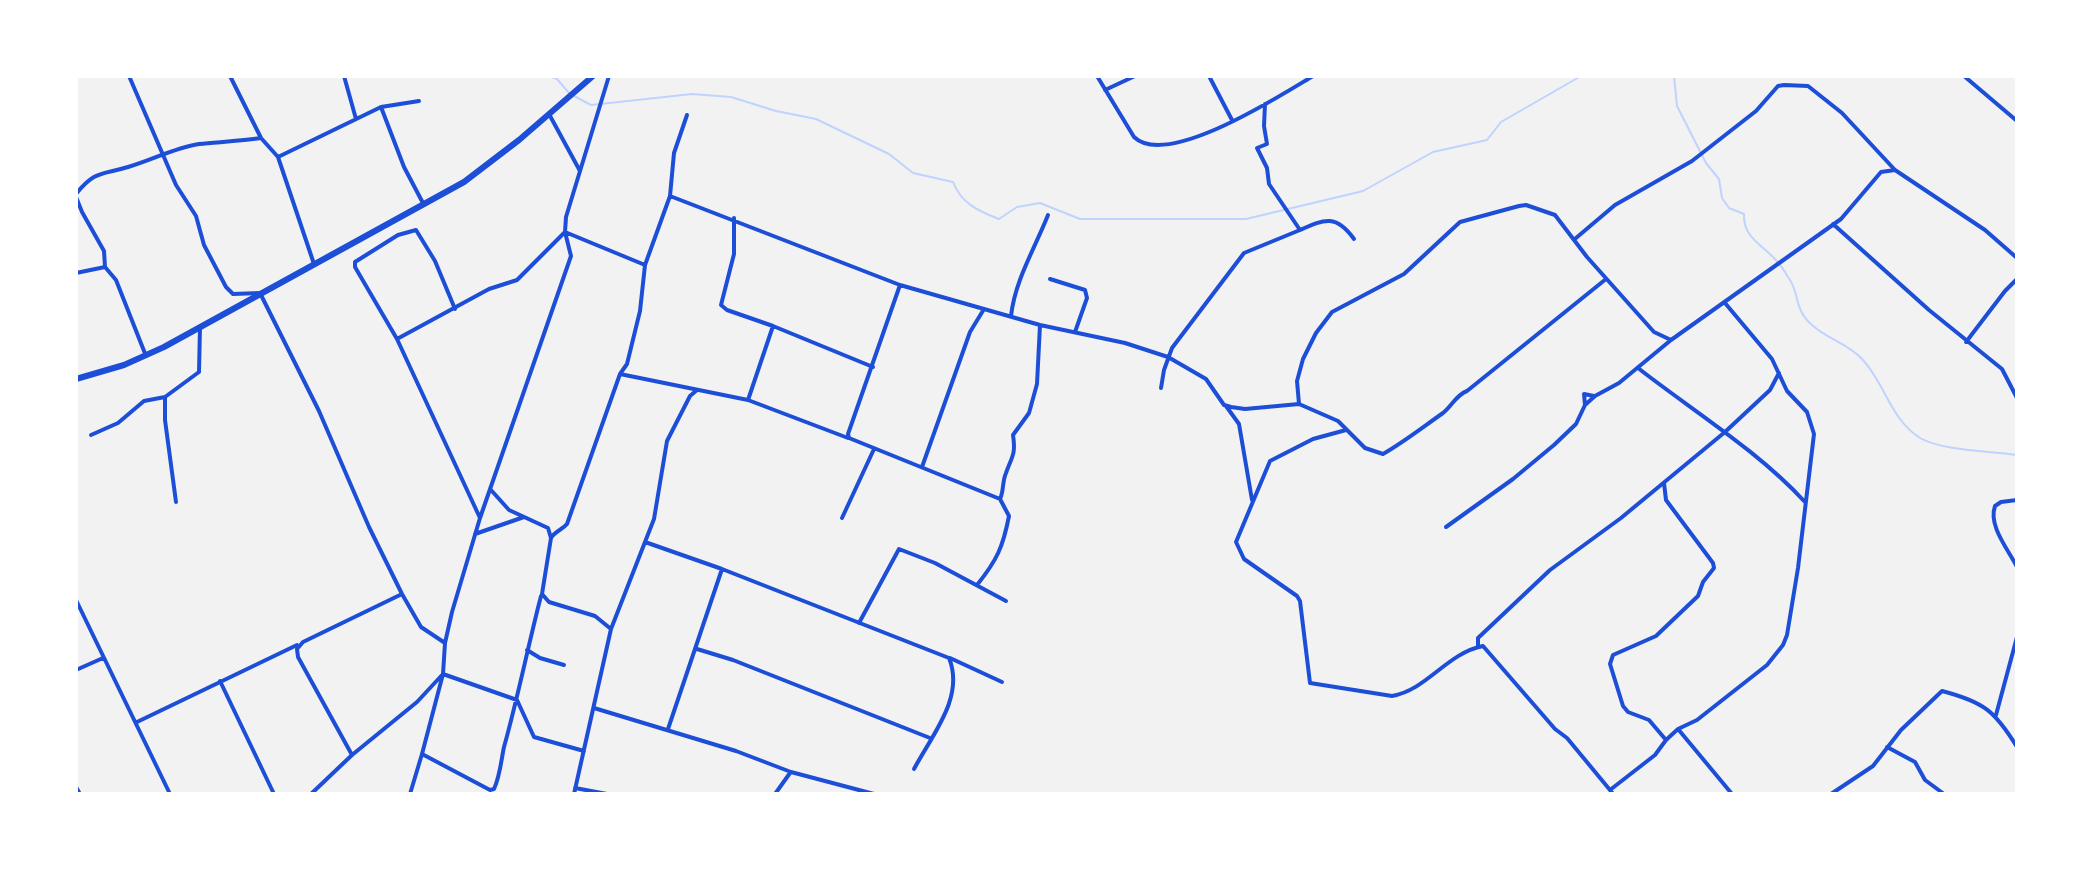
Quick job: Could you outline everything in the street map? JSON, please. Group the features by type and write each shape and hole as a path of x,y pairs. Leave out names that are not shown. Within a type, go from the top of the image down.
{"main road":[{"path":"76,379 146,356 424,205 473,175 593,76"}],"street":[{"path":"129,76 176,185 196,216 204,245 226,287 233,294 260,293 319,411 402,594 421,627 445,643"},
{"path":"230,76 261,138 278,157 314,264"},
{"path":"344,76 356,119"},
{"path":"410,794 443,674 445,643 452,612 475,534 571,256 565,232 566,217 609,76"},
{"path":"1097,76 1130,132 1140,143 1180,143 1265,104 1313,76"},
{"path":"1105,90 1135,76"},
{"path":"1209,76 1232,120"},
{"path":"1964,76 2017,121"},
{"path":"1575,239 1615,205 1692,161 1756,111 1778,86 1808,86 1854,124 1895,170 1985,230 2017,258"},
{"path":"278,157 381,107 419,101"},
{"path":"1265,104 1267,144 1257,148 1258,154 1267,168 1269,184 1300,230"},
{"path":"381,107 404,167 424,205"},
{"path":"549,114 580,171"},
{"path":"422,754 494,792 542,594 551,538 554,532 567,524 620,374 627,364 640,311 645,265 670,196 674,153 687,115"},
{"path":"146,356 116,280 105,267 104,251 76,195 94,175 127,167 162,153 196,145 261,138"},
{"path":"1446,527 1554,445 1576,424 1585,405 1595,396 1619,383 1671,340 1833,224 1852,208 1881,172 1895,170"},
{"path":"670,196 734,218 900,285 1168,357 1206,379 1239,424 1252,501"},
{"path":"1299,404 1297,381 1303,359 1327,317 1404,274 1460,222 1526,205 1555,215 1606,279 1654,332 1671,340"},
{"path":"1011,316 1021,276 1048,215"},
{"path":"734,218 734,254 721,305 873,367"},
{"path":"1161,388 1168,357 1184,329 1244,253 1324,220 1340,224 1354,239"},
{"path":"392,222 398,235"},
{"path":"1833,224 1966,342 2002,369 2017,398"},
{"path":"455,309 422,235 416,230 398,235 355,262 397,339 480,518"},
{"path":"565,232 645,265"},
{"path":"397,339 489,289 517,280 565,232"},
{"path":"76,273 105,267"},
{"path":"1050,279 1085,290 1087,298 1075,332"},
{"path":"1224,405 1245,409 1299,404 1338,421 1365,448 1383,454 1404,443 1445,411 1460,393 1467,391 1606,279"},
{"path":"1966,342 2017,279"},
{"path":"849,438 900,285"},
{"path":"1346,430 1313,439 1270,461 1236,542 1244,559 1300,601 1310,683 1392,696 1403,694 1456,658 1483,646 1612,792 1655,755 1678,729 1697,720 1767,665 1783,645 1798,568 1814,434 1807,412 1787,391 1766,349 1725,303"},
{"path":"922,467 970,332 985,308"},
{"path":"91,435 118,423 144,401 165,397 199,372 200,325"},
{"path":"1000,499 1005,475 1016,450 1013,435 1029,413 1037,384 1040,325"},
{"path":"748,400 773,326"},
{"path":"1638,368 1725,432 1805,502"},
{"path":"1478,647 1478,638 1550,570 1725,432 1770,390 1779,373"},
{"path":"620,374 748,400 1000,499 1009,516 1007,529 996,562 977,585"},
{"path":"607,794 574,791 611,629 658,502 667,441 690,396 697,390"},
{"path":"1585,405 1584,394 1595,396"},
{"path":"165,397 176,502"},
{"path":"842,518 874,449"},
{"path":"1664,483 1666,500 1714,568 1703,582 1698,596 1663,629 1649,640 1613,655 1610,664 1623,706 1628,712 1649,720 1666,740"},
{"path":"491,490 509,510 554,532"},
{"path":"2017,500 2001,502 1993,512 1999,535 2017,567"},
{"path":"475,534 524,517"},
{"path":"548,528 551,538"},
{"path":"645,542 949,658 1002,682"},
{"path":"859,623 899,549 1006,601"},
{"path":"668,729 722,569"},
{"path":"137,722 402,594"},
{"path":"542,594 543,599 549,602 595,616 611,629"},
{"path":"76,600 170,794"},
{"path":"1996,715 2017,637"},
{"path":"303,642 297,649 298,657 352,755"},
{"path":"697,649 733,660 930,738"},
{"path":"527,650 540,658 564,665"},
{"path":"76,670 103,658"},
{"path":"914,769 952,699 955,673 949,658"},
{"path":"311,794 352,755 417,702 443,674"},
{"path":"443,674 517,700 534,737 584,751"},
{"path":"220,681 274,794"},
{"path":"1831,794 1873,766 1901,730 1942,691 1961,696 1996,715 2017,747"},
{"path":"594,708 668,729 791,772 874,794"},
{"path":"1678,729 1732,794"},
{"path":"1887,747 1915,762 1925,780 1944,794"},
{"path":"775,794 791,772"},
{"path":"76,787 80,794"}],"waterway":[{"path":"549,76 557,79 569,93"},
{"path":"574,96 591,105 692,94 731,97 816,119 889,154 913,173 953,182 971,205 999,219 1017,207 1040,203 1080,219 1246,219 1363,191 1433,152 1487,140 1501,122 1581,76"},
{"path":"1674,76 1677,106 1706,163 1719,179 1722,198 1729,208 1744,214 1749,234 1783,269 1806,319 1862,359 1902,421 1920,438 1954,448 2017,455"}]}
